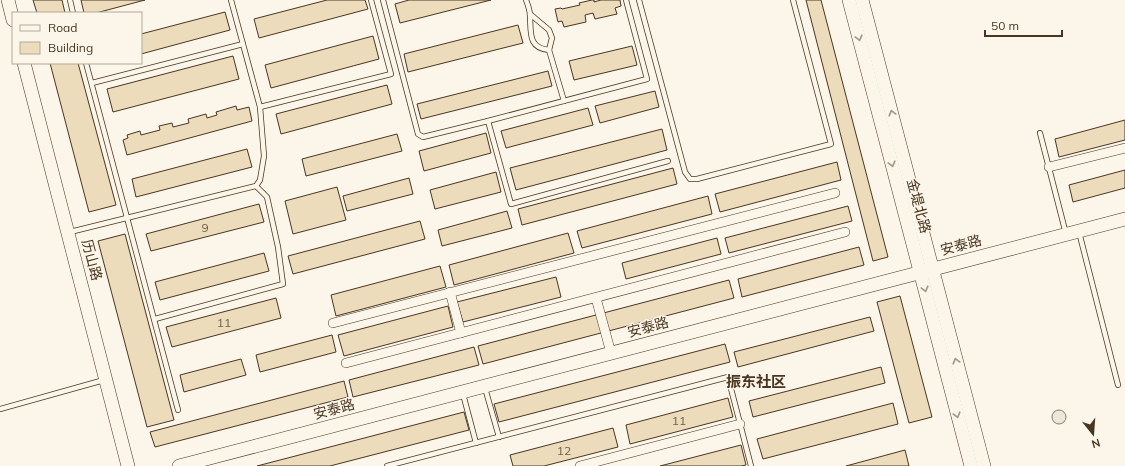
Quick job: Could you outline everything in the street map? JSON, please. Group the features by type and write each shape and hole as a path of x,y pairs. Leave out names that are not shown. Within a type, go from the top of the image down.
{"street":[{"path":"8,0 12,16"},
{"name":"金堤北路","path":"849,0 926,271 984,466"},
{"name":"金堤北路","path":"862,0 970,466"},
{"name":"历山路","path":"24,64 128,466"},
{"path":"1049,167 1125,148"},
{"path":"333,323 835,193"},
{"name":"安泰路","path":"179,466 1125,219"},
{"path":"346,364 845,232"},
{"path":"450,292 461,333"},
{"path":"596,298 611,353"},
{"path":"580,466 740,424"}],"lane":[{"path":"70,0 73,12"},
{"path":"68,233 256,186 260,180 264,156 260,107 231,0"},
{"path":"260,107 391,74 371,0"},
{"path":"383,0 418,134 424,137 647,79 626,0"},
{"path":"526,0 530,14 532,42 541,49 549,50"},
{"path":"639,0 685,172 690,179 697,179 831,144 793,0"},
{"path":"530,14 541,21 549,30 552,38 549,50 564,101"},
{"path":"92,83 243,44"},
{"path":"86,64 178,410"},
{"path":"488,121 511,204 668,161"},
{"path":"1040,133 1049,167 1073,233 1118,385"},
{"path":"155,319 283,284 278,247 266,197 256,186"},
{"path":"387,466 728,377 752,466"},
{"path":"0,409 106,380"},
{"path":"485,386 499,437"},
{"path":"462,392 476,443"}],"shaded area":[{"path":"1059,410 1064,412 1066,417 1064,422 1059,424 1054,422 1052,417 1054,412"}],"building":[{"path":"33,0 62,0 65,12 37,12"},
{"path":"81,0 145,0 100,12 84,12"},
{"path":"327,0 365,0 368,9 259,38 254,19"},
{"path":"409,0 491,0 400,23 395,4"},
{"path":"594,0 594,2 601,0 620,0 621,6 615,8 617,14 595,19 593,13 585,15 586,22 564,27 562,21 558,22 555,9 580,5 579,3"},
{"path":"806,0 821,0 888,257 873,261"},
{"path":"225,12 230,30 142,54 142,34"},
{"path":"518,25 523,43 408,72 404,54"},
{"path":"373,36 379,59 271,88 265,65"},
{"path":"632,46 637,65 574,80 569,61"},
{"path":"233,56 239,79 113,112 107,89"},
{"path":"50,64 78,64 116,205 89,212"},
{"path":"548,71 552,86 421,119 417,104"},
{"path":"387,85 392,104 281,134 276,114"},
{"path":"655,91 659,107 600,123 595,106"},
{"path":"236,106 237,110 249,107 252,121 127,155 123,140 128,138 127,135 140,131 141,135 160,130 159,126 172,123 173,127 189,123 188,119 206,114 207,118 217,115 216,112"},
{"path":"588,108 593,125 506,148 501,131"},
{"path":"1125,120 1125,140 1059,157 1055,139"},
{"path":"662,129 667,150 516,190 510,168"},
{"path":"486,133 491,153 424,171 419,151"},
{"path":"397,134 402,151 306,176 302,159"},
{"path":"247,149 252,167 136,197 132,179"},
{"path":"837,162 841,180 720,212 715,194"},
{"path":"673,168 677,184 522,225 518,209"},
{"path":"1125,170 1125,188 1073,202 1069,185"},
{"path":"496,172 501,192 435,209 430,190"},
{"path":"409,178 413,194 347,211 343,196"},
{"path":"337,187 346,220 293,234 285,201"},
{"path":"708,196 712,214 582,248 577,231"},
{"path":"259,204 264,222 151,251 146,234"},
{"path":"848,206 852,221 729,253 725,238"},
{"path":"507,211 512,228 442,246 438,230"},
{"path":"420,221 425,239 293,274 288,256"},
{"path":"568,233 574,253 454,285 449,265"},
{"path":"125,234 174,420 147,427 98,241"},
{"path":"717,238 721,254 626,279 622,263"},
{"path":"859,247 864,265 742,297 738,279"},
{"path":"264,253 269,271 160,300 155,282"},
{"path":"440,266 446,287 336,316 331,295"},
{"path":"556,277 561,297 463,322 457,302"},
{"path":"729,280 734,298 483,364 478,346"},
{"path":"900,296 932,417 909,423 877,302"},
{"path":"276,298 281,318 172,347 166,327"},
{"path":"448,306 453,327 344,356 338,335"},
{"path":"870,317 874,331 738,367 734,352"},
{"path":"332,335 336,352 260,372 256,355"},
{"path":"725,344 730,362 499,422 494,404"},
{"path":"474,347 479,365 353,397 349,380"},
{"path":"241,359 246,375 184,392 180,375"},
{"path":"881,367 885,383 753,417 749,401"},
{"path":"344,381 348,397 155,447 150,432"},
{"path":"728,398 733,417 630,444 626,425"},
{"path":"893,403 898,424 763,459 757,439"},
{"path":"464,412 469,430 330,466 257,466"},
{"path":"613,428 618,447 544,466 513,466 510,455"},
{"path":"741,445 746,465 660,466"},
{"path":"905,450 909,466 846,466"}],"district":[{"name":"振东社区","path":"756,382"}]}
